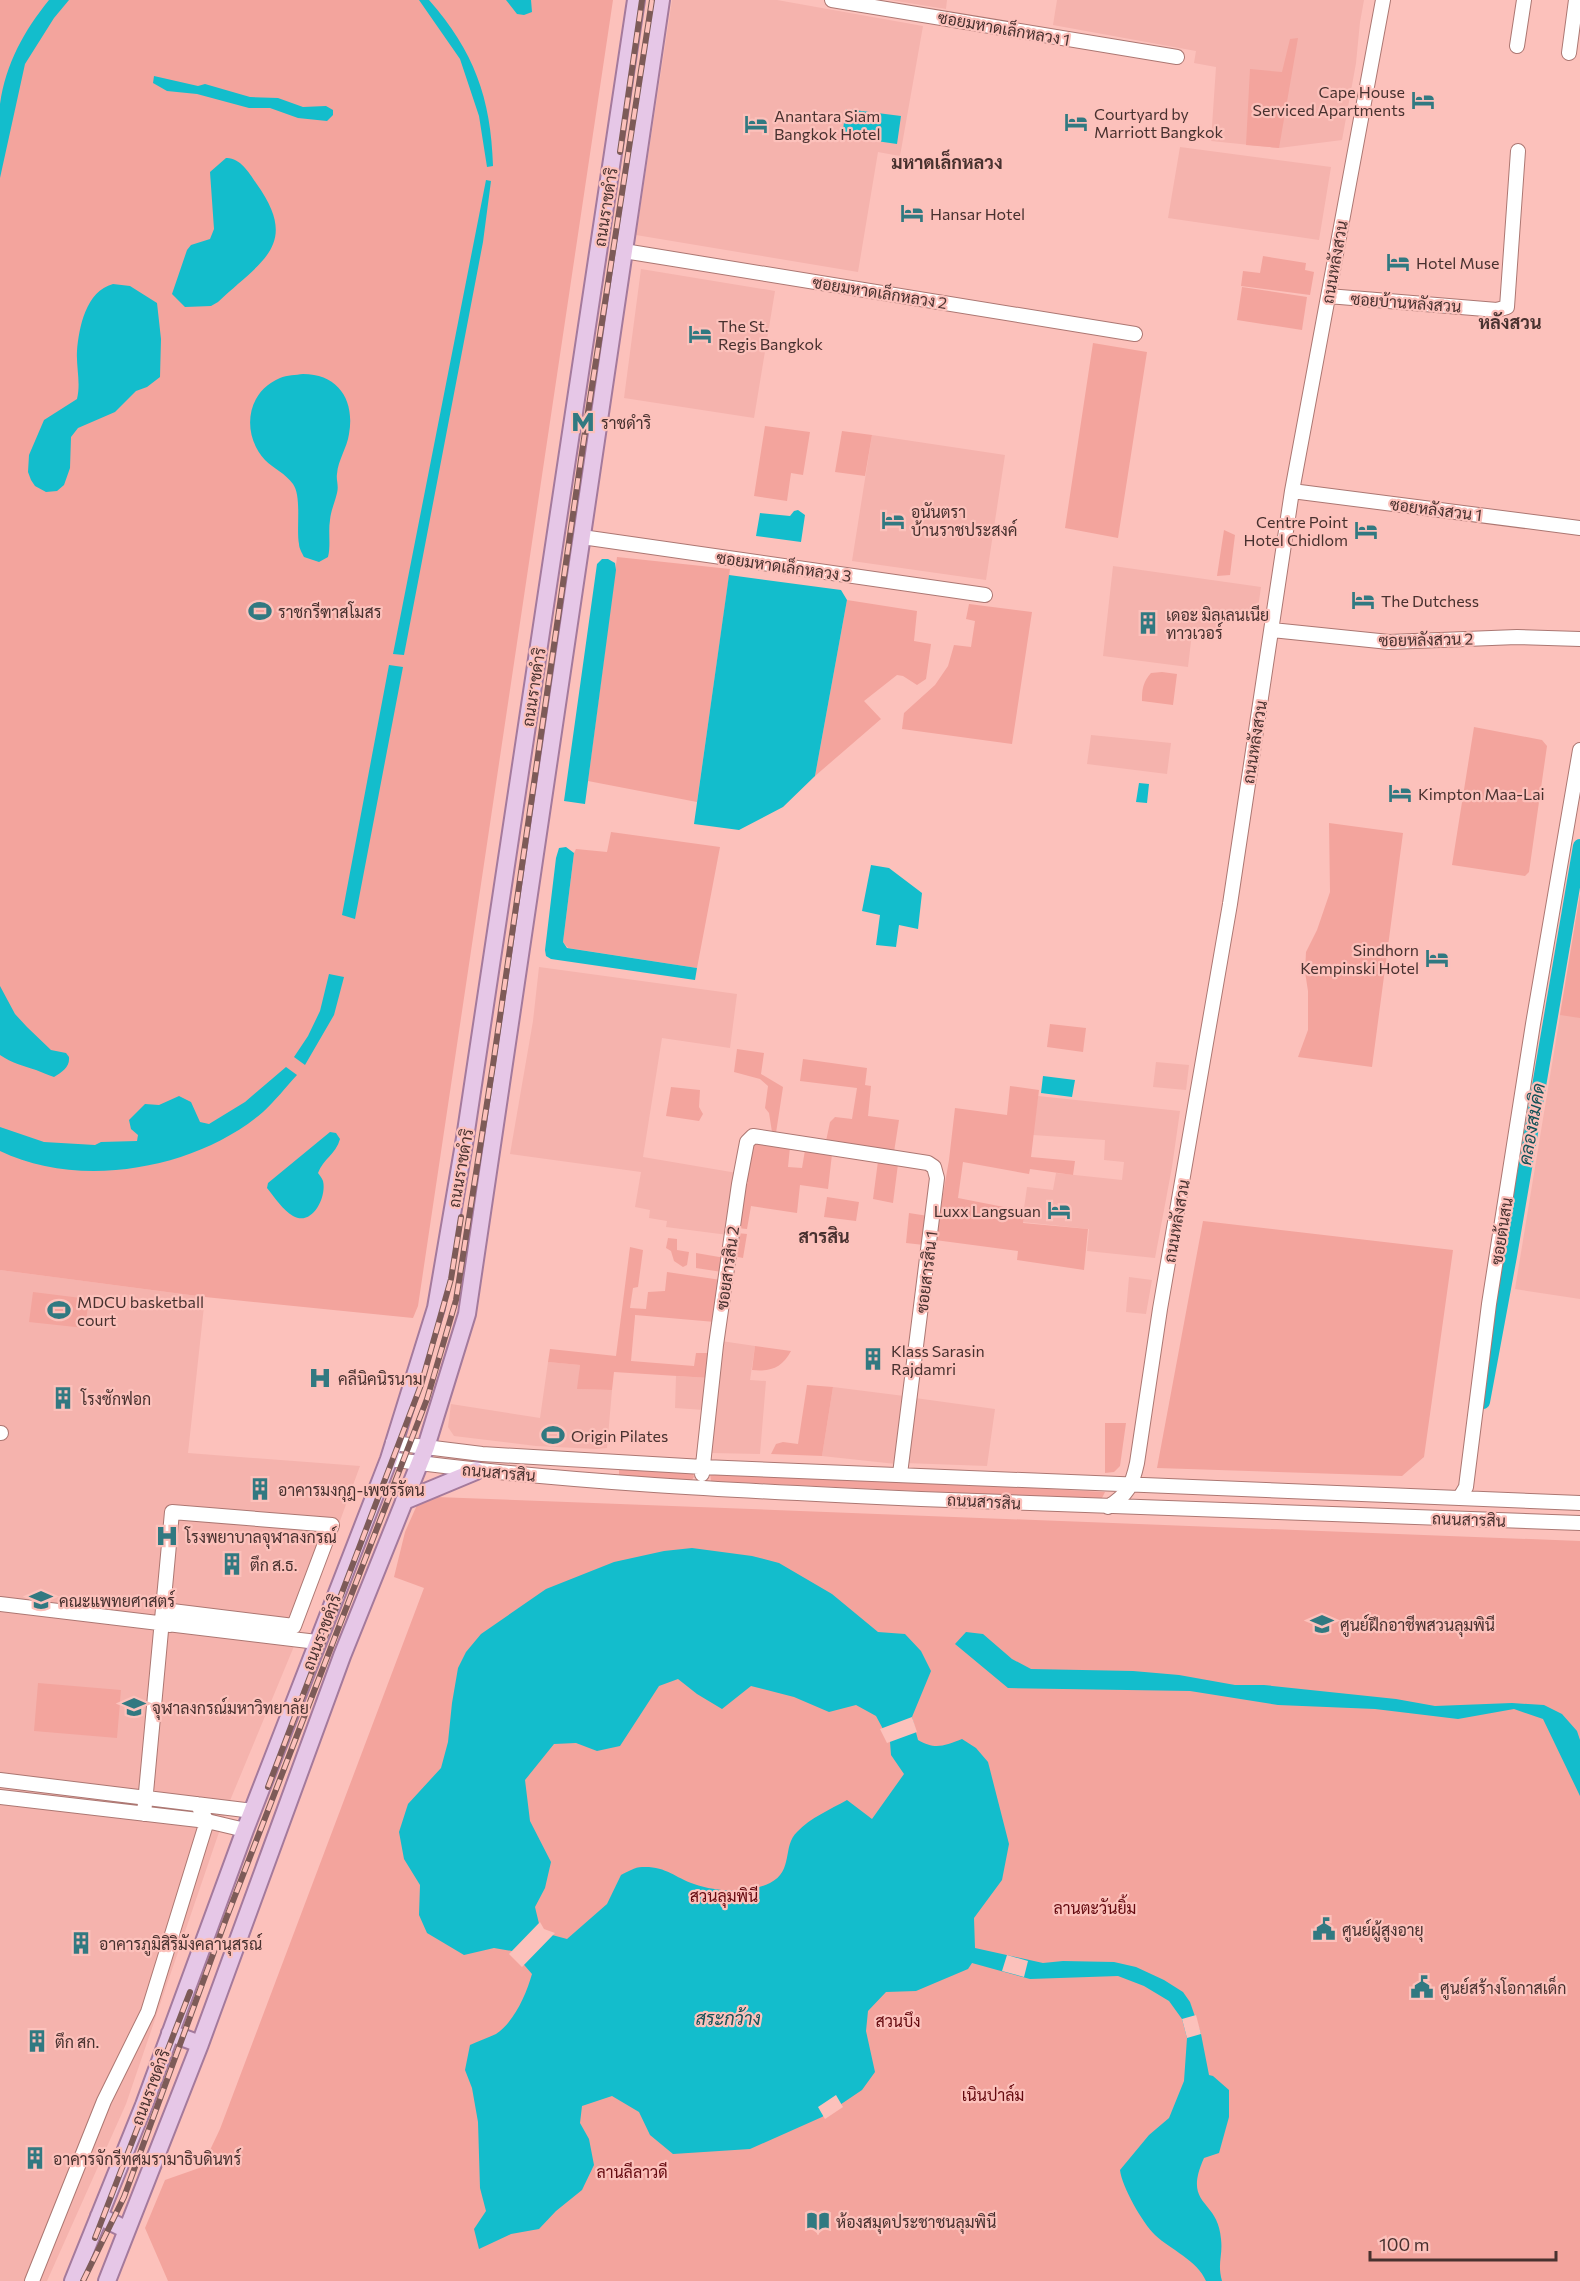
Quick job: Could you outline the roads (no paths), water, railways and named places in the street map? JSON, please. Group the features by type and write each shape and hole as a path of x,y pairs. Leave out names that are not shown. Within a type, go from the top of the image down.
{"main road":[{"name":"ถนนราชดำริ","path":"73,2281 170,2033 245,1830 391,1451 436,1308 478,1057 636,0"},
{"name":"ถนนราชดำริ","path":"107,2281 200,2044 342,1656 426,1447 467,1314 661,0"},
{"path":"599,248 624,251"},
{"path":"516,804 542,808"},
{"path":"478,1057 504,1062"},
{"path":"404,1501 476,1471"},
{"path":"292,1708 319,1718"},
{"path":"170,2033 200,2044"},
{"path":"99,2216 128,2230"}],"street":[{"name":"ซอยมหาดเล็กหลวง 1","path":"832,0 1177,57"},
{"name":"ถนนหลังสวน","path":"1132,1485 1230,904 1293,491 1383,0"},
{"path":"1517,46 1524,0"},
{"path":"1569,52 1576,0"},
{"name":"ซอยบ้านหลังสวน","path":"1328,296 1497,310 1507,307 1518,151"},
{"name":"ซอยมหาดเล็กหลวง 2","path":"624,251 1136,334"},
{"name":"ซอยหลังสวน 1","path":"1293,491 1580,528"},
{"name":"ซอยมหาดเล็กหลวง 3","path":"582,537 985,595"},
{"name":"ซอยหลังสวน 2","path":"1272,630 1389,642 1517,637 1580,639"},
{"name":"ซอยต้นสน","path":"1460,1497 1466,1487 1489,1304 1531,1035 1580,750"},
{"name":"ซอยสารสิน 2","path":"700,1488 716,1344 747,1142 753,1136 839,1148"},
{"name":"ซอยสารสิน 1","path":"839,1148 928,1163 934,1167 937,1174 900,1474"},
{"name":"ถนนสารสิน","path":"391,1451 426,1447 482,1454 703,1467 1580,1503"},
{"name":"ถนนสารสิน","path":"391,1451 419,1463 476,1471 700,1488 1108,1507 1580,1523"},
{"path":"584,1461 593,1469 592,1476 586,1480"},
{"path":"609,1462 601,1473 609,1482"},
{"path":"1108,1507 1132,1485"},
{"path":"144,1814 165,1625 172,1512 332,1525 294,1626 172,1611 165,1625"},
{"path":"0,1604 317,1642"},
{"path":"0,1780 253,1811"},
{"path":"0,1797 207,1821 245,1830"},
{"path":"32,2281 104,2101 148,2012 207,1821 197,1804"}],"water":[{"path":"49,0 69,0 54,18 25,64 0,178 0,104 3,89 17,48"},
{"path":"419,0 429,0 445,19 458,38 477,77 484,97 492,141 493,166 487,167 479,116 460,59"},
{"path":"506,0 531,0 532,12 524,15 517,14"},
{"path":"154,76 198,86 205,84 250,97 278,98 303,107 326,106 333,110 333,115 327,121 298,118 270,108 249,108 197,94 167,91 153,83"},
{"path":"846,109 901,116 897,144 842,136"},
{"path":"226,158 239,163 256,183 269,204 275,222 275,237 261,263 218,302 211,306 185,307 172,294 187,250 191,245 210,239 214,229 210,172"},
{"path":"486,180 491,181 483,242 404,655 393,654"},
{"path":"113,284 130,286 157,303 161,339 160,377 147,387 136,391 115,412 78,428 71,437 70,468 64,485 57,491 46,492 35,486 31,480 28,472 29,455 44,420 77,399 79,387 77,351 82,321 96,294"},
{"path":"303,374 316,375 335,384 347,401 350,422 349,434 338,469 338,490 329,529 328,557 319,562 304,557 300,547 298,504 293,484 257,450 250,426 254,403 269,384 280,378"},
{"path":"798,510 805,515 801,542 756,536 760,513 790,516"},
{"path":"602,559 615,563 616,570 585,804 564,801 597,564"},
{"path":"729,575 841,590 847,600 815,776 783,807 739,830 694,824"},
{"path":"389,665 403,667 355,919 342,915"},
{"path":"1139,783 1149,784 1147,803 1136,802"},
{"path":"566,847 574,853 563,942 567,948 697,968 695,980 551,959 546,956 556,858 559,848"},
{"path":"871,865 889,868 922,893 918,929 899,925 896,947 876,945 880,915 862,911"},
{"path":"329,974 344,977 334,1015 305,1065 294,1057 308,1036 320,1011"},
{"path":"0,986 15,1014 27,1027 51,1050 66,1053 69,1057 67,1066 54,1077 0,1055"},
{"path":"286,1067 297,1075 263,1112 236,1132 205,1148 172,1160 137,1168 101,1171 66,1169 32,1163 0,1151 0,1127 44,1142 95,1145 101,1142 137,1141 138,1135 131,1129 129,1120 145,1104 159,1105 179,1096 191,1102 200,1122 209,1124 245,1102"},
{"path":"1043,1076 1075,1080 1072,1097 1041,1093"},
{"path":"330,1132 336,1133 340,1139 336,1149 318,1173 324,1188 317,1209 306,1217 293,1216 282,1207 267,1188 268,1183"},
{"name":"สระกว้าง","path":"692,1548 752,1556 779,1563 832,1594 878,1632 905,1634 921,1651 931,1671 912,1717 918,1740 940,1746 962,1739 976,1748 988,1762 1009,1844 1002,1880 974,1918 975,1948 1043,1963 1114,1962 1136,1967 1183,1992 1190,2002 1201,2034 1209,2075 1229,2090 1229,2117 1219,2153 1204,2158 1198,2174 1197,2186 1203,2202 1219,2226 1222,2281 1206,2281 1190,2261 1155,2235 1133,2204 1124,2186 1120,2170 1149,2135 1169,2118 1184,2081 1187,2038 1182,2019 1169,2001 1144,1986 1118,1976 1030,1979 972,1963 968,1969 916,1991 886,1992 868,2011 866,2031 875,2072 862,2090 822,2117 750,2149 673,2154 650,2135 639,2112 612,2096 582,2106 580,2123 589,2139 594,2165 582,2190 556,2211 539,2229 511,2234 479,2249 474,2229 486,2211 480,2188 478,2122 472,2088 465,2070 470,2045 496,2034 508,2023 523,1999 532,1974 512,1951 494,1948 464,1955 427,1933 419,1915 420,1885 404,1859 399,1832 408,1804 441,1768 448,1742 458,1668 466,1652 481,1634 546,1589 614,1562 664,1551","holes":["678,1679 722,1709 751,1686 794,1697 829,1712 856,1705 876,1716 890,1742 891,1755 904,1774 872,1819 847,1800 808,1822 793,1838 782,1872 777,1878 761,1887 742,1890 712,1889 657,1868 639,1867 621,1875 607,1904 567,1939 541,1932 535,1907 545,1888 551,1862 530,1821 525,1780 554,1744 576,1743 597,1751 620,1746 659,1686"]},
{"path":"966,1632 983,1634 1012,1659 1031,1669 1133,1671 1179,1675 1235,1685 1264,1685 1396,1699 1435,1706 1512,1703 1544,1705 1562,1714 1577,1731 1580,1740 1580,1796 1543,1719 1514,1709 1458,1719 1375,1709 1278,1705 1190,1691 1008,1688 955,1644"}],"waterway":[{"name":"คลองสมคิด","path":"1483,1402 1580,846"}],"railway":[{"path":"620,152 642,0"},
{"path":"83,2281 124,2197 226,1919 427,1399 456,1300 493,1065 586,425 652,0"},
{"path":"268,1787 421,1385 451,1279 461,1217"},
{"path":"95,2238 190,1992"}],"place":[{"name":"Cape House Serviced Apartments","path":"1423,100"},
{"name":"Courtyard by Marriott Bangkok","path":"1076,122"},
{"name":"Anantara Siam Bangkok Hotel","path":"756,124"},
{"name":"Hansar Hotel","path":"912,213"},
{"name":"Hotel Muse","path":"1398,262"},
{"name":"The St. Regis Bangkok","path":"700,334"},
{"name":"ราชดำริ","path":"583,422"},
{"name":"อนันตรา บ้านราชประสงค์","path":"893,520"},
{"name":"Centre Point Hotel Chidlom","path":"1366,530"},
{"name":"The Dutchess","path":"1363,600"},
{"name":"ราชกรีฑาสโมสร","path":"260,611"},
{"name":"เดอะ มิลเลนเนีย ทาวเวอร์","path":"1148,623"},
{"name":"Kimpton Maa-Lai","path":"1400,793"},
{"name":"Sindhorn Kempinski Hotel","path":"1437,958"},
{"name":"Luxx Langsuan","path":"1059,1210"},
{"name":"MDCU basketball court","path":"59,1310"},
{"name":"Klass Sarasin Rajdamri","path":"873,1359"},
{"name":"คลีนิคนิรนาม","path":"320,1378"},
{"name":"โรงซักฟอก","path":"63,1398"},
{"name":"Origin Pilates","path":"553,1435"},
{"name":"อาคารมงกุฎ-เพชรรัตน","path":"260,1489"},
{"name":"โรงพยาบาลจุฬาลงกรณ์","path":"167,1536"},
{"name":"ตึก ส.ธ.","path":"232,1564"},
{"name":"คณะแพทยศาสตร์","path":"41,1600"},
{"name":"ศูนย์ฝึกอาชีพสวนลุมพินี","path":"1322,1624"},
{"name":"จุฬาลงกรณ์มหาวิทยาลัย","path":"134,1707"},
{"name":"ศูนย์ผู้สูงอายุ","path":"1324,1929"},
{"name":"อาคารภูมิสิริมังคลานุสรณ์","path":"81,1943"},
{"name":"ศูนย์สร้างโอกาสเด็ก","path":"1422,1987"},
{"name":"ตึก สก.","path":"37,2041"},
{"name":"อาคารจักรีทศมรามาธิบดินทร์","path":"35,2158"},
{"name":"ห้องสมุดประชาชนลุมพินี","path":"818,2221"}],"district":[{"name":"มหาดเล็กหลวง","path":"947,162"},
{"name":"หลังสวน","path":"1510,322"},
{"name":"สารสิน","path":"824,1236"}],"park label":[{"name":"สวนลุมพินี","path":"724,1895"},
{"name":"ลานตะวันยิ้ม","path":"1095,1907"},
{"name":"สวนบึง","path":"898,2020"},
{"name":"เนินปาล์ม","path":"993,2094"},
{"name":"ลานลีลาวดี","path":"632,2171"}]}
